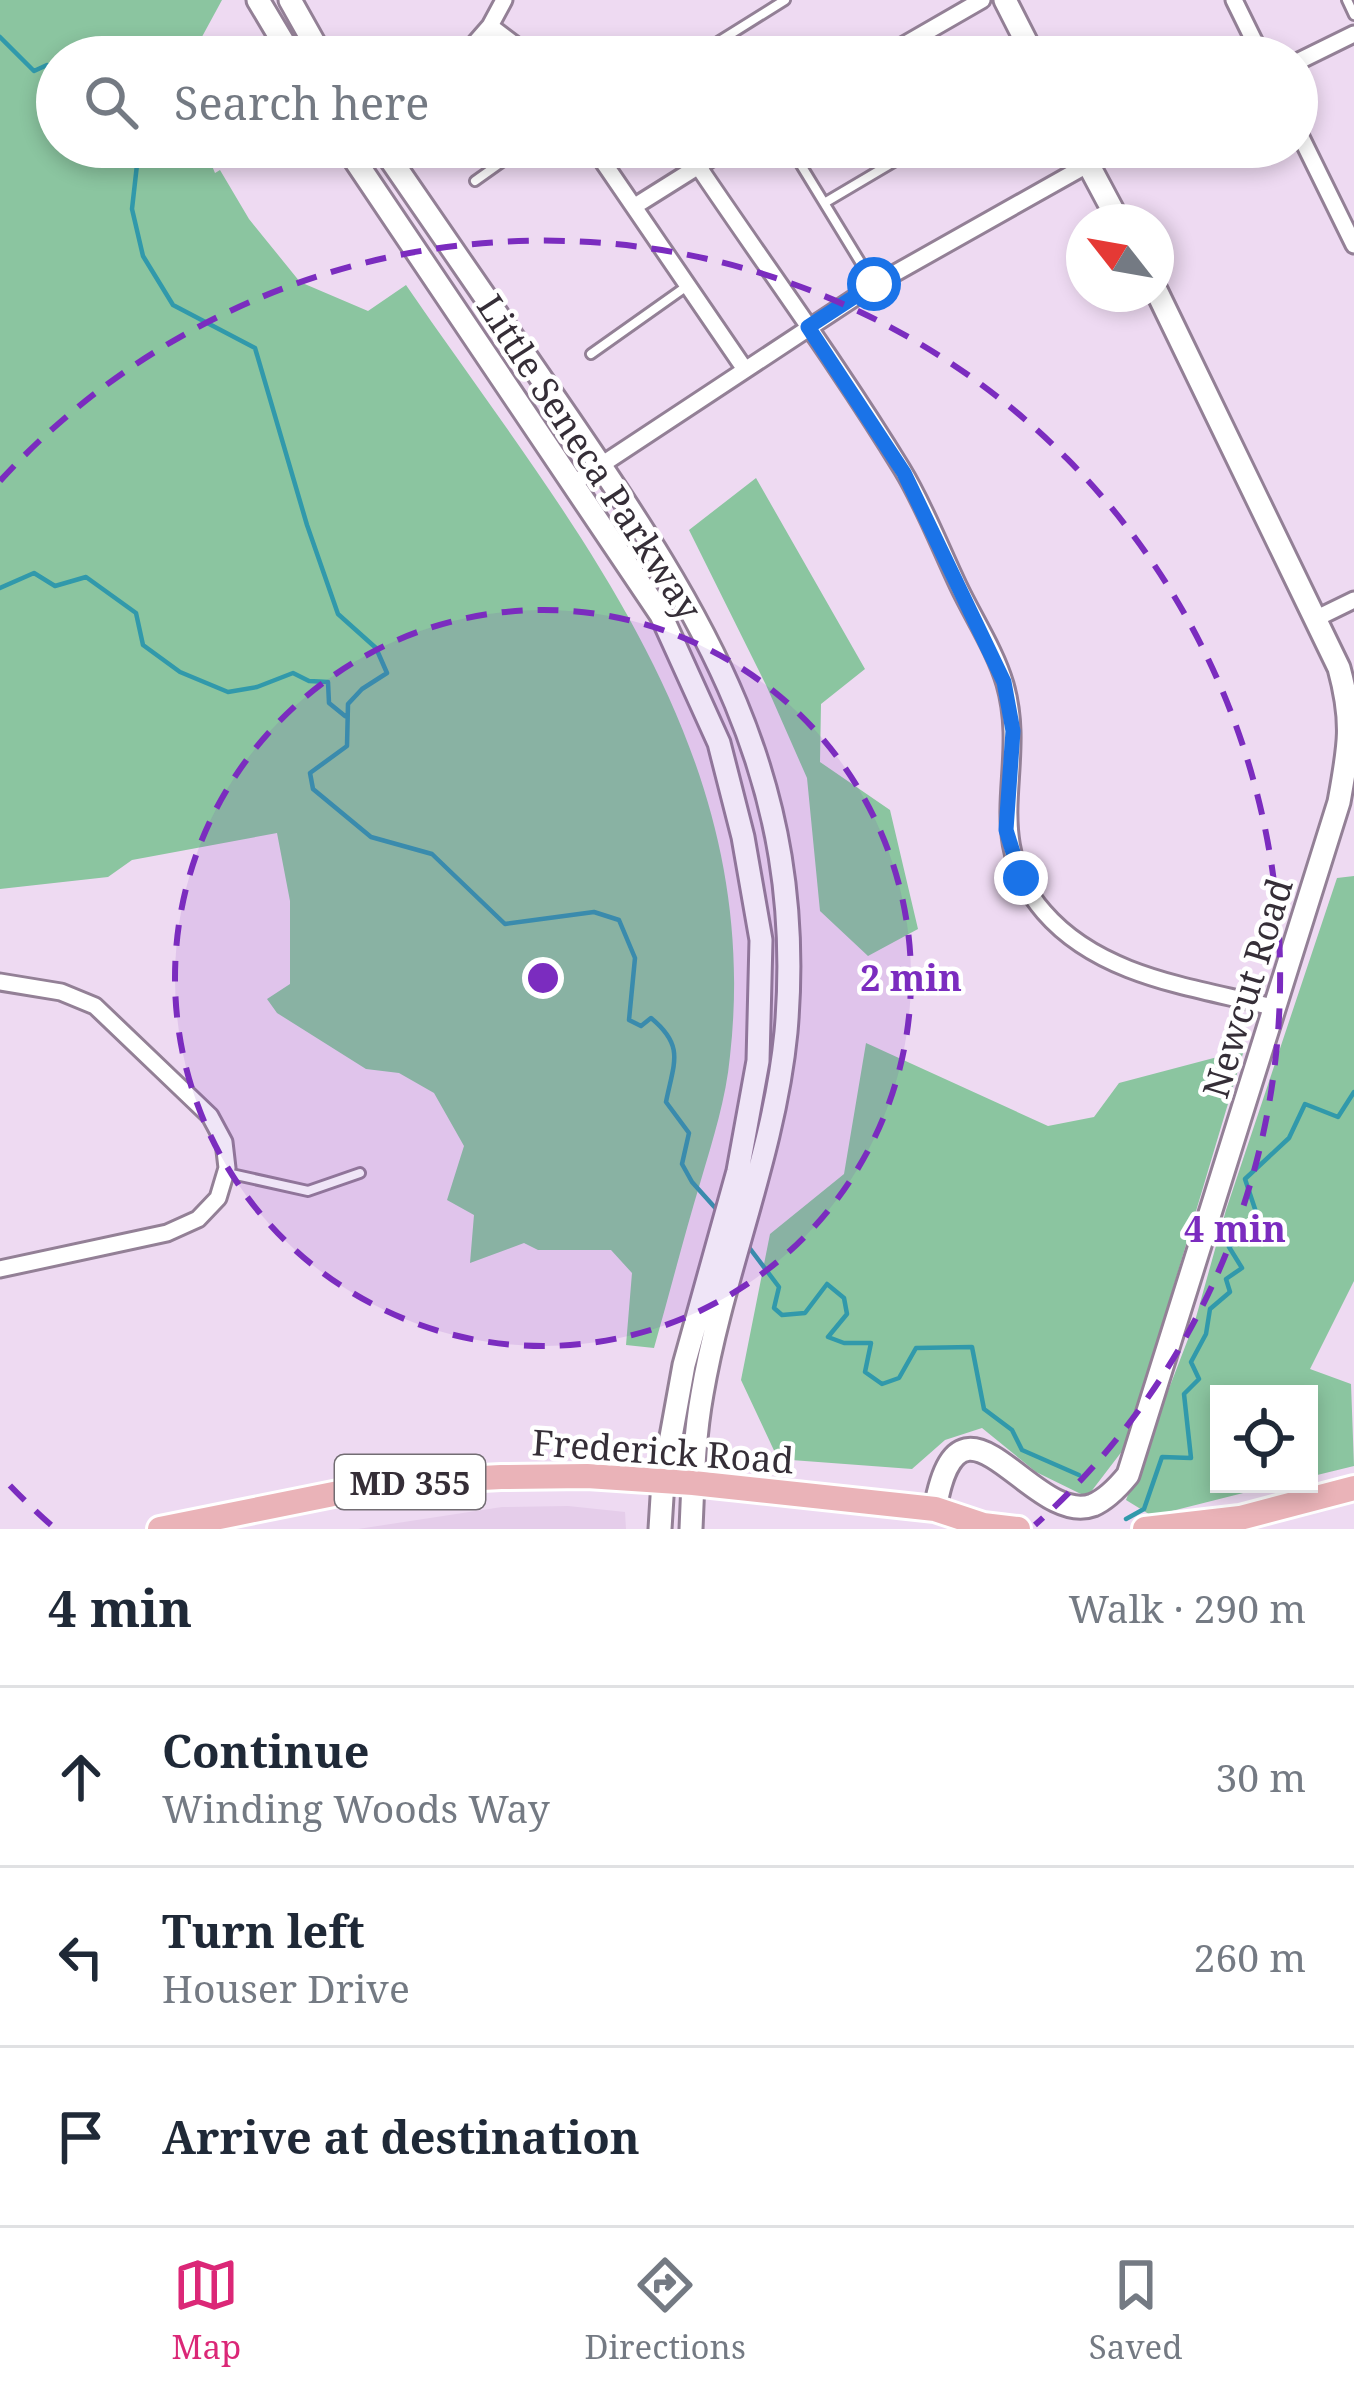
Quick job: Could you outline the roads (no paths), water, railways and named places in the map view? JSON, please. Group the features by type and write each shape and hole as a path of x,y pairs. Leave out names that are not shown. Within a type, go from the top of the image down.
{"main road":[{"path":"258,0 279,36"},
{"path":"290,0 310,36"},
{"path":"1005,0 1023,36"},
{"name":"Little Seneca Parkway","path":"360,168 662,615 719,743 761,940 758,1061 748,1175"},
{"name":"Little Seneca Parkway","path":"396,168 664,560 712,645 747,725 770,809 788,947 779,1087 685,1365 663,1481 660,1529"},
{"path":"1090,168 1109,204"},
{"name":"Newcut Road","path":"935,1509 941,1474 952,1458 965,1451 982,1451 1002,1461 1037,1489 1075,1507 1092,1505 1128,1475 1339,802 1351,735 1339,668 1167,312"},
{"name":"Little Seneca Parkway","path":"691,1529 702,1394 722,1264"},
{"name":"Frederick Road","path":"160,1529 267,1516 411,1482 587,1476 935,1509 983,1525 1018,1529"},
{"path":"1145,1529 1240,1518 1354,1488"}],"street":[{"path":"482,36 504,0"},
{"path":"919,36 982,0"},
{"path":"1234,0 1252,36"},
{"path":"490,26 503,36"},
{"path":"1318,52 1354,34"},
{"path":"608,168 744,368"},
{"path":"635,206 695,168"},
{"path":"699,168 904,473 1004,682 1013,731 1006,830 1021,878 1042,910 1070,938 1102,959 1276,1008"},
{"path":"574,483 744,368 1060,168"},
{"path":"1316,168 1354,245"},
{"path":"1315,619 1354,599"},
{"path":"0,982 62,992 95,1006 210,1116 224,1142 225,1172 218,1198 198,1220 167,1233 0,1269"}],"lane":[{"path":"728,36 785,0"},
{"path":"1347,0 1354,15"},
{"path":"475,182 494,168"},
{"path":"804,168 874,284"},
{"path":"826,202 883,168"},
{"path":"591,353 688,286"},
{"path":"225,1172 308,1191 360,1173"}],"waterway":[{"path":"0,37 36,70"},
{"path":"137,168 132,209 143,256 173,305 255,348 338,614 376,648 387,673 348,704 347,746 310,773 313,789 371,837 432,854 505,924 594,912 619,920 635,958 629,1020 641,1026 651,1018 669,1037 674,1065 666,1102 689,1133 682,1164 718,1211"},
{"path":"0,588 34,573 55,586 86,577 136,613 143,645 180,672 228,692 293,673 309,681 328,682 329,703 345,716"},
{"path":"1126,1519 1144,1509 1162,1457 1191,1458 1184,1394 1199,1379 1191,1362 1206,1334 1210,1309 1230,1292 1226,1279 1242,1268 1229,1247 1246,1234 1255,1239 1261,1227 1245,1179 1289,1138 1305,1104 1338,1117 1354,1092"},
{"path":"745,1242 779,1287 774,1308 782,1315 805,1313 827,1284 844,1298 847,1314 828,1337 844,1343 871,1343 865,1372 882,1384 899,1378 916,1348 972,1347 984,1409 1012,1430 1022,1450 1079,1475"}]}
